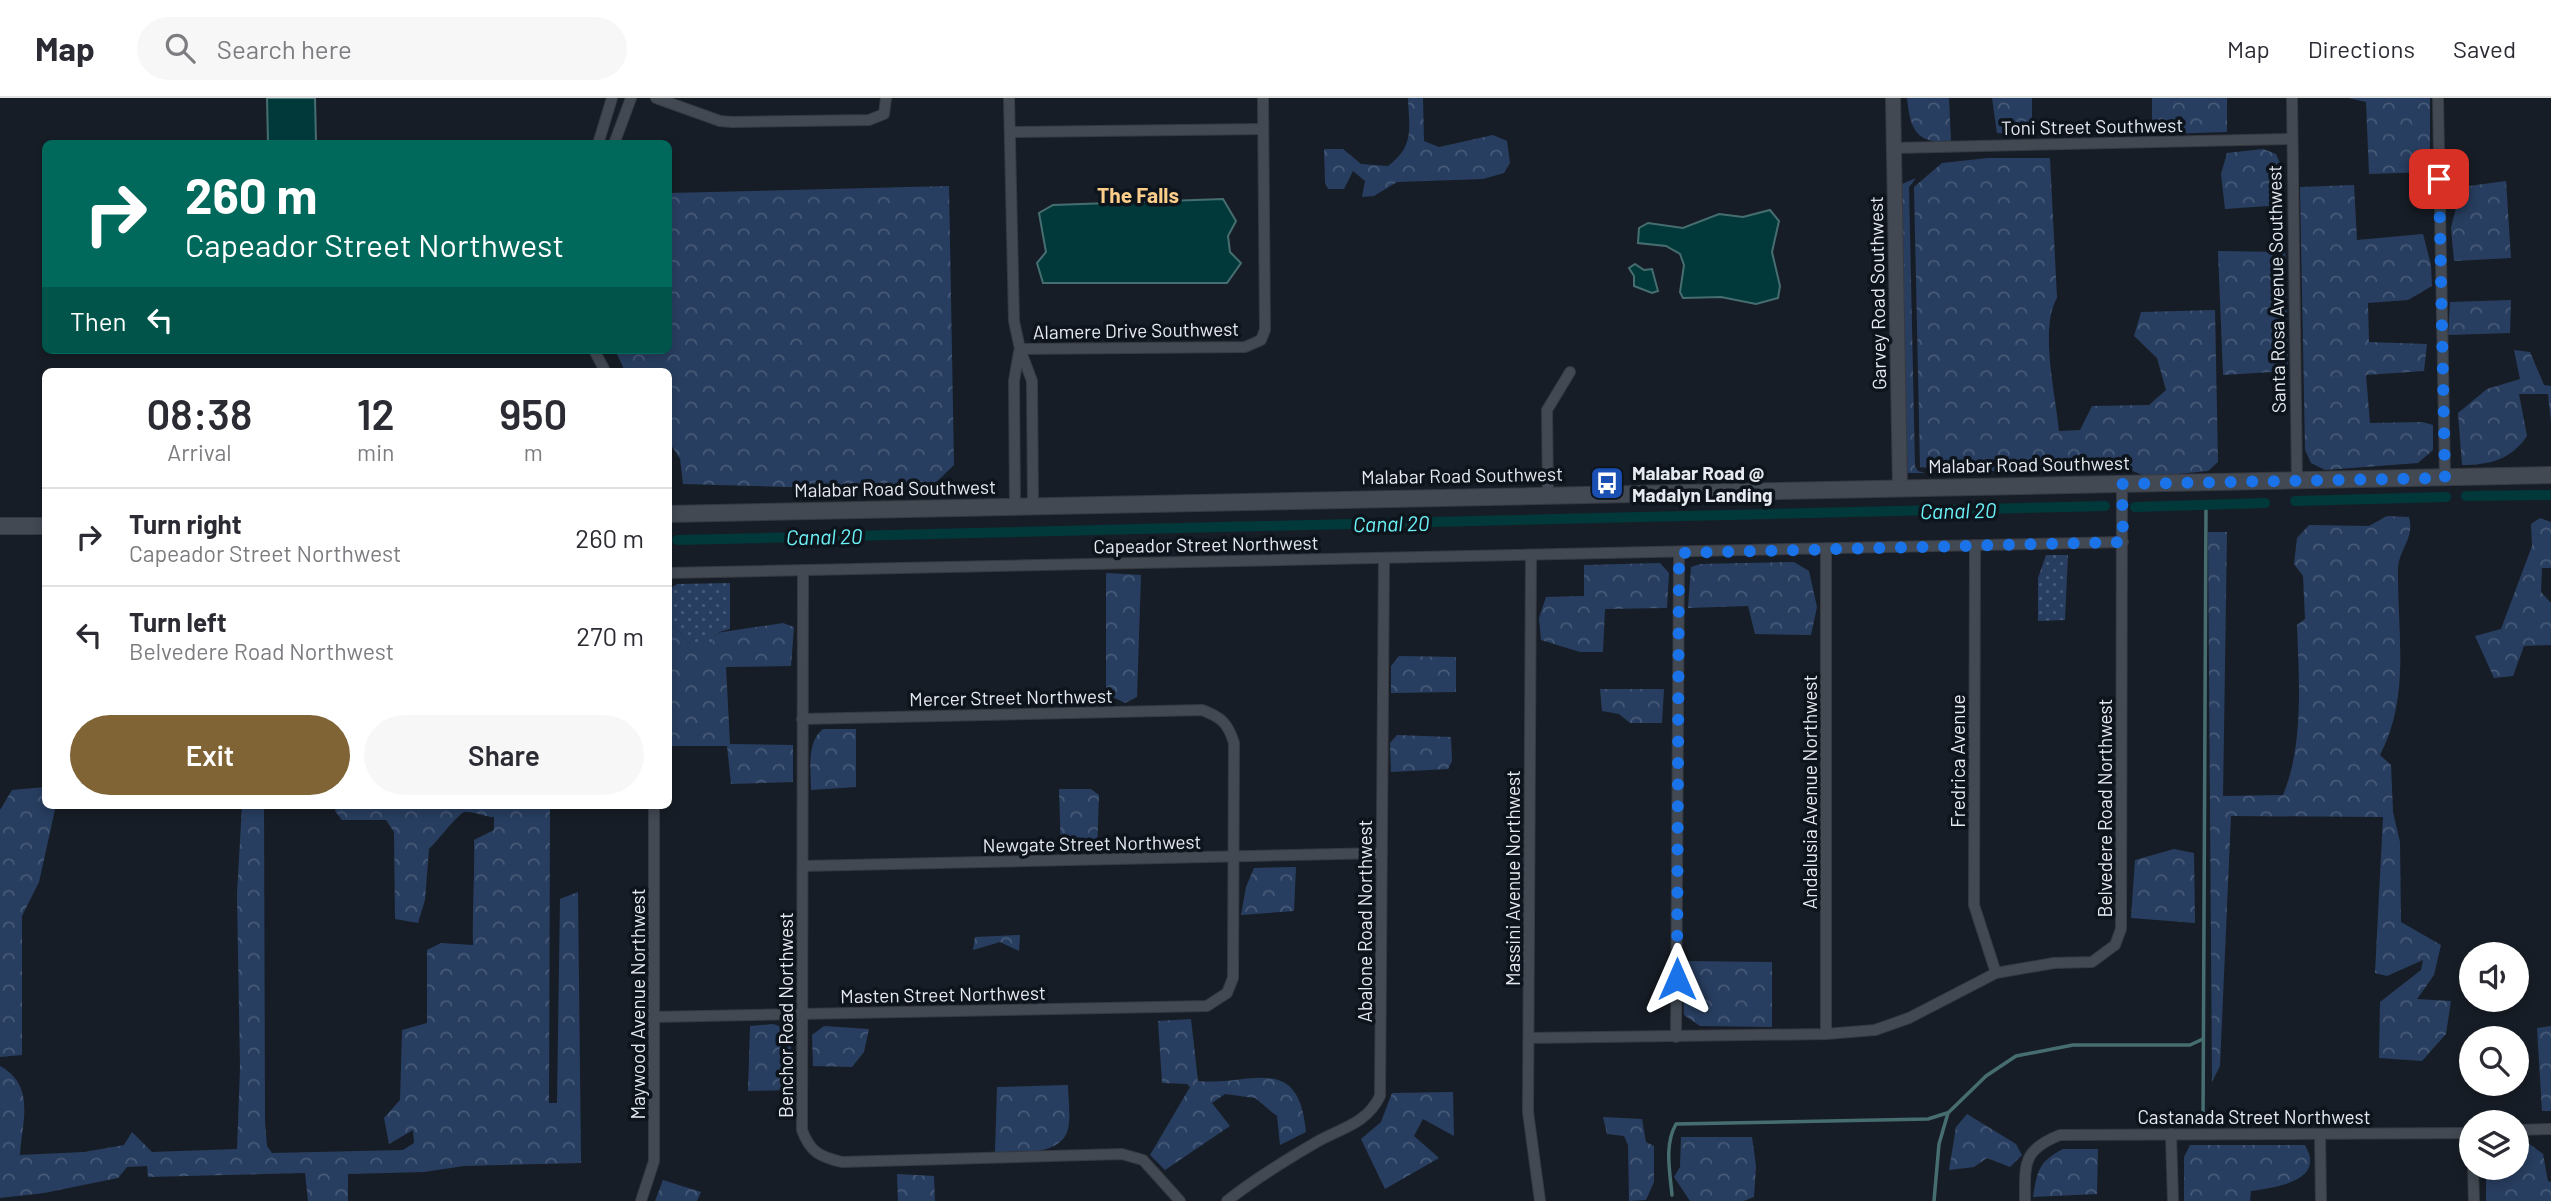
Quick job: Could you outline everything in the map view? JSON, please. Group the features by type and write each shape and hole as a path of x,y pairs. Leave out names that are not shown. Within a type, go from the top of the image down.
{"main road":[{"name":"Malabar Road Southwest","path":"672,514 2551,475"},
{"path":"0,527 42,526"}],"street":[{"path":"599,140 612,98"},
{"path":"615,140 631,98"},
{"path":"656,98 720,121 746,122 869,120 884,114 886,98"},
{"path":"1009,98 1014,321 1020,349 1032,381 1033,505"},
{"name":"Alamere Drive Southwest","path":"1020,349 1245,348 1261,340 1265,330 1263,98"},
{"name":"Garvey Road Southwest","path":"1893,98 1900,487"},
{"name":"Santa Rosa Avenue Southwest","path":"2292,98 2297,480"},
{"path":"2438,98 2445,478"},
{"path":"1010,132 1263,130"},
{"name":"Toni Street Southwest","path":"1894,148 2291,139"},
{"path":"1015,506 1014,381 1020,349"},
{"path":"1548,495 1548,410 1570,372"},
{"name":"Belvedere Road Northwest","path":"1528,1038 1826,1034 1875,1030 1909,1018 1996,973 2054,962 2092,962 2115,945 2121,929 2122,484"},
{"name":"Capeador Street Northwest","path":"672,573 2123,542"},
{"name":"Fredrica Avenue","path":"1975,545 1974,905 1996,973"},
{"name":"Andalusia Avenue Northwest","path":"1826,550 1826,1034"},
{"path":"1676,1037 1679,553"},
{"name":"Massini Avenue Northwest","path":"1531,555 1528,1112 1540,1201"},
{"name":"Abalone Road Northwest","path":"1227,1201 1252,1181 1318,1141 1360,1122 1372,1112 1380,1096 1384,558"},
{"name":"Benchor Road Northwest","path":"803,570 802,1130 808,1146 822,1157 848,1161 1122,1154 1143,1160 1181,1201"},
{"name":"Mercer Street Northwest","path":"802,719 1202,710 1219,717 1229,726 1234,743 1233,857"},
{"name":"Maywood Avenue Northwest","path":"641,1201 654,1161 654,809"},
{"name":"Newgate Street Northwest","path":"803,866 1381,853"},
{"name":"Masten Street Northwest","path":"654,1017 1207,1006 1227,993 1233,978 1233,857"},
{"path":"2529,1130 2551,1129"},
{"name":"Castanada Street Northwest","path":"2025,1201 2025,1168 2029,1154 2039,1143 2060,1135 2459,1133"},
{"path":"2171,1134 2173,1201"},
{"path":"2320,1134 2321,1201"},
{"path":"2473,1180 2473,1201"}],"green space":[{"path":"1408,98 1423,98 1424,141 1439,147 1493,135 1507,141 1510,163 1504,173 1483,179 1397,182 1374,196 1362,197 1365,181 1353,171 1344,189 1328,189 1325,182 1324,149 1343,149 1361,164 1388,166 1397,159 1408,136"},
{"path":"1907,98 1949,98 1951,141 1930,140 1917,133 1910,118"},
{"path":"1992,98 2032,98 2032,135 1997,133"},
{"path":"2152,98 2227,98 2227,132 2164,134 2152,129"},
{"path":"2348,98 2430,98 2430,172 2369,174 2366,102"},
{"path":"2263,149 2276,154 2283,170 2283,205 2225,209 2221,174 2227,153"},
{"path":"1988,158 2050,158 2057,298 2049,327 2049,344 2059,431 2080,430 2092,406 2149,405 2166,390 2157,358 2134,336 2141,312 2215,310 2218,462 2208,471 2148,477 2119,466 2097,465 2064,472 1943,470 1920,467 1914,187 1942,163"},
{"path":"1916,178 1909,187 1915,466 1918,471 1925,473 1905,473 1902,184"},
{"path":"2506,181 2511,258 2454,261 2451,228 2461,187"},
{"path":"2354,185 2357,240 2423,234 2431,265 2432,286 2408,300 2368,303 2369,342 2427,344 2424,371 2366,375 2370,423 2422,422 2433,425 2433,450 2418,463 2325,470 2311,463 2305,450 2300,187"},
{"path":"949,186 954,465 927,491 683,484 680,459 672,447 672,368 624,368 617,354 672,354 672,193"},
{"path":"2218,251 2285,252 2288,371 2223,375"},
{"path":"2511,300 2510,333 2448,335 2450,302"},
{"path":"2514,350 2530,352 2544,385 2551,386 2551,423 2548,394 2519,394 2527,436 2521,444 2499,460 2462,465 2458,413 2487,389 2520,379"},
{"path":"2387,516 2409,517 2410,531 2398,568 2400,663 2396,710 2380,755 2391,765 2393,812 2400,842 2401,922 2441,945 2434,975 2417,999 2451,1001 2446,1034 2422,1061 2379,1058 2380,1002 2421,970 2423,960 2387,976 2375,973 2383,817 2231,816 2220,1066 2212,1082 2208,532 2227,532 2223,796 2283,795 2294,755 2299,712 2297,625 2305,619 2303,576 2294,564 2297,538 2309,525 2369,526"},
{"path":"2540,518 2551,522 2551,568 2542,568 2541,592 2551,603 2551,645 2524,646 2513,676 2494,678 2475,636 2501,629 2532,546 2531,524"},
{"path":"2046,555 2068,555 2065,620 2038,621 2038,578"},
{"path":"1794,562 1809,571 1817,607 1811,635 1755,634 1748,606 1688,608 1691,567 1700,564"},
{"path":"1660,563 1669,573 1667,608 1605,609 1603,652 1580,652 1541,640 1539,618 1546,597 1584,596 1584,565"},
{"path":"1106,573 1141,575 1137,697 1125,703 1106,694"},
{"path":"730,583 730,629 716,633 712,645 691,645 672,627 672,587 677,584"},
{"path":"783,623 794,627 791,666 726,667 730,744 793,745 793,782 731,784 727,746 672,746 672,627 691,645 711,645 716,633"},
{"path":"1399,656 1456,657 1456,692 1391,693 1391,666"},
{"path":"1600,689 1664,689 1662,723 1630,723 1619,714 1602,711"},
{"path":"823,729 856,729 856,787 811,790 812,749 814,741"},
{"path":"1397,735 1451,737 1452,761 1448,769 1391,772 1390,743"},
{"path":"42,787 42,809 55,809 39,882 22,916 22,1055 0,1057 0,810 12,790"},
{"path":"1059,789 1091,789 1099,795 1097,851 1061,854"},
{"path":"242,809 264,809 267,1146 272,1153 403,1150 414,1143 413,1130 389,1144 384,1118 400,1100 402,1030 427,1023 427,950 441,943 473,945 474,840 494,830 494,817 462,813 429,849 425,900 418,923 395,919 394,832 386,820 342,820 335,809 550,809 549,1103 557,1103 560,899 578,892 581,1163 464,1166 424,1172 348,1174 348,1201 308,1201 305,1173 148,1177 147,1166 127,1167 118,1178 44,1193 0,1198 0,1066 11,1074 23,1094 24,1117 20,1155 84,1152 124,1145 132,1132 152,1152 237,1149 240,1068 237,894"},
{"path":"2174,849 2194,853 2195,923 2131,918 2135,860"},
{"path":"1296,867 1294,911 1241,915 1246,887 1254,868"},
{"path":"1020,935 1019,951 1000,942 973,950 975,937"},
{"path":"1682,961 1772,962 1772,1027 1700,1026 1684,1015"},
{"path":"1191,1019 1198,1081 1269,1078 1282,1082 1293,1091 1301,1107 1306,1132 1280,1145 1277,1116 1255,1098 1225,1094 1212,1103 1230,1126 1165,1170 1150,1155 1190,1087 1187,1084 1162,1083 1158,1021"},
{"path":"773,1024 787,1029 791,1038 790,1090 748,1091 750,1026"},
{"path":"824,1026 869,1029 864,1052 852,1067 813,1066 812,1035"},
{"path":"2551,1026 2551,1111 2542,1111 2537,1028"},
{"path":"1068,1085 1069,1124 1064,1138 1048,1149 995,1152 997,1087"},
{"path":"1453,1092 1454,1136 1423,1119 1414,1136 1439,1158 1385,1189 1361,1139 1381,1122 1392,1093"},
{"path":"1967,1114 2016,1144 2022,1155 2010,1167 1987,1158 1974,1167 1949,1170 1956,1127"},
{"path":"1603,1117 1642,1119 1646,1142 1654,1146 1654,1182 1646,1200 1629,1201 1628,1145 1624,1136 1607,1134"},
{"path":"1681,1137 1752,1137 1756,1166 1754,1197 1744,1201 1690,1201 1674,1177 1680,1167"},
{"path":"2529,1144 2543,1154 2548,1181 2551,1182 2551,1201 2486,1201 2486,1180 2529,1180"},
{"path":"2190,1145 2305,1145 2310,1157 2309,1167 2296,1180 2251,1191 2250,1201 2184,1201 2184,1157"},
{"path":"2063,1149 2098,1149 2097,1194 2033,1197 2040,1168"},
{"path":"897,1174 934,1176 935,1201 898,1201"},
{"path":"663,1180 701,1192 697,1201 655,1201"}],"shaded area":[{"path":"267,98 315,98 316,140 268,140"},
{"path":"1223,199 1236,221 1228,236 1230,252 1241,263 1227,283 1043,283 1037,263 1046,252 1039,213 1053,205"},
{"path":"1770,210 1779,221 1772,252 1780,286 1778,298 1756,304 1721,297 1683,298 1680,292 1684,265 1680,254 1666,246 1638,243 1639,228 1648,223 1683,228 1719,214 1743,217"},
{"path":"1635,264 1644,270 1652,269 1658,291 1652,293 1634,286 1634,276 1629,268"}],"waterway":[{"name":"Canal 20","path":"2466,496 2551,495"},
{"name":"Canal 20","path":"2295,501 2446,497"},
{"name":"Canal 20","path":"2135,507 2265,503"},
{"path":"2203,1123 2206,505"},
{"name":"Canal 20","path":"677,540 2105,506"},
{"path":"1934,1201 1939,1144 1948,1113 1986,1076 2016,1056 2073,1045 2190,1045 2203,1039"},
{"path":"1672,1195 1669,1150 1676,1124 1928,1119 1947,1113"}],"place":[{"name":"Malabar Road @ Madalyn Landing","path":"1607,483"}],"district":[{"name":"The Falls","path":"1138,194"}],"route":[{"path":"1677,979 1679,553 2123,542 2122,484 2445,478 2439,179"}]}
